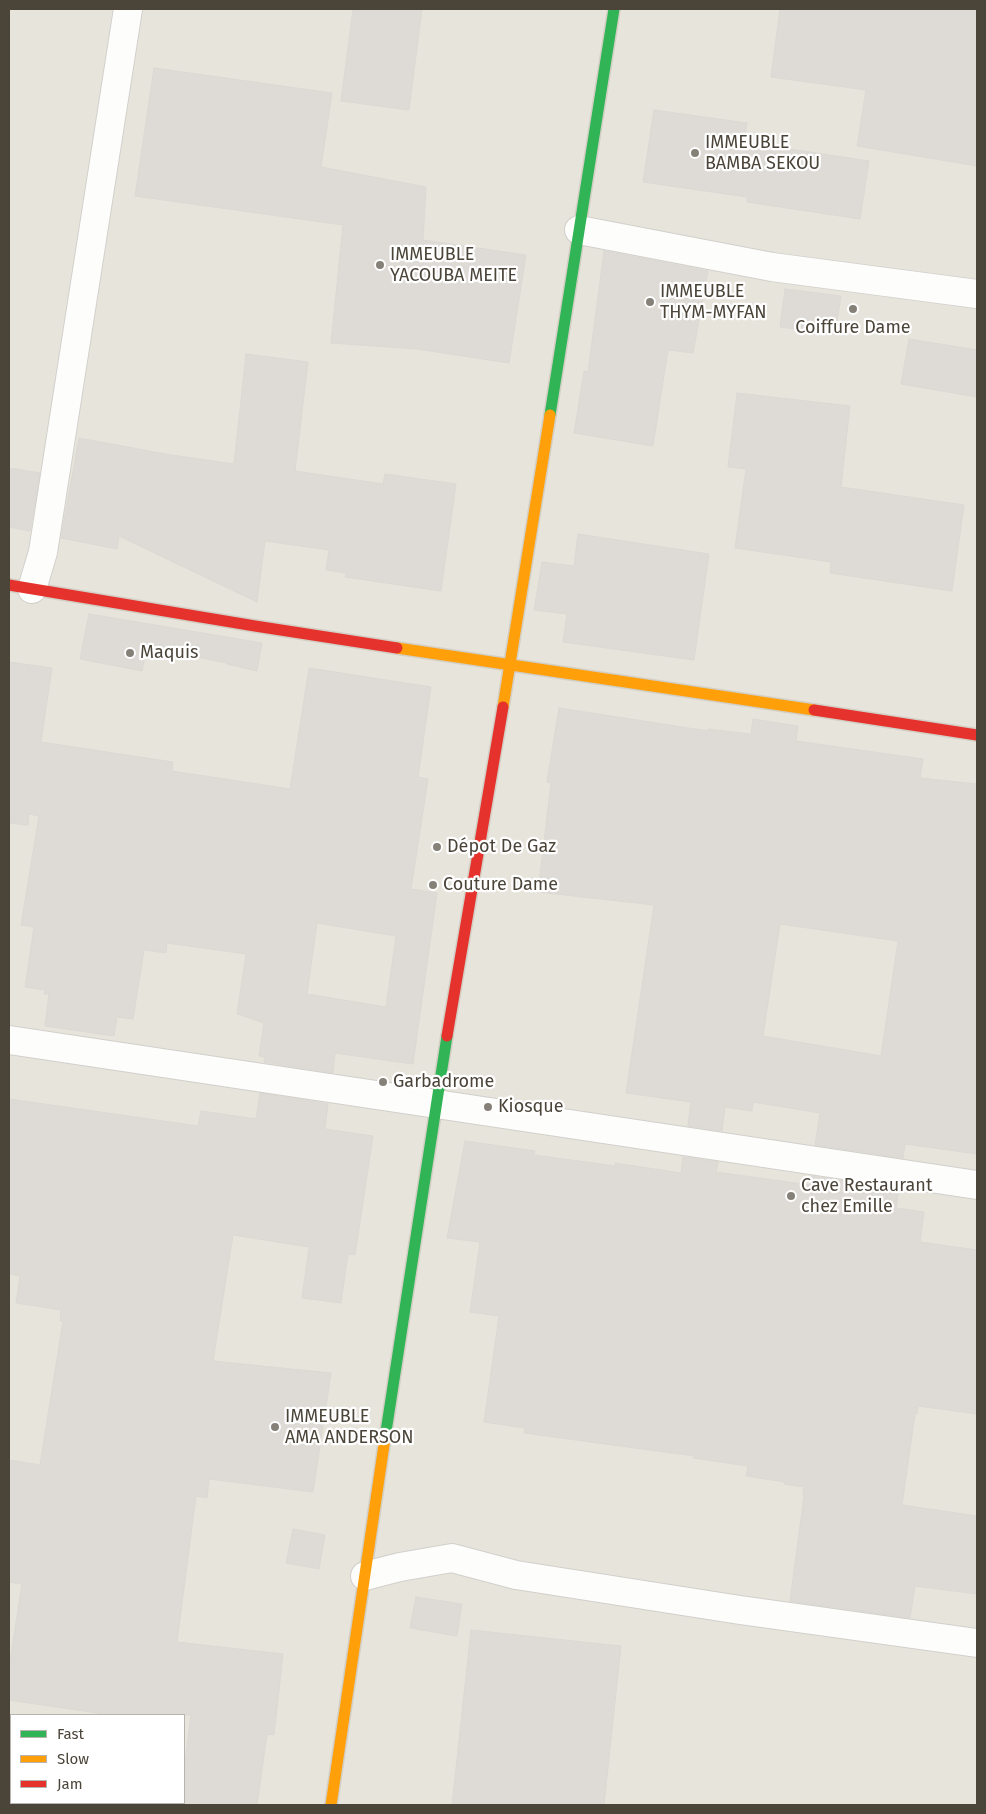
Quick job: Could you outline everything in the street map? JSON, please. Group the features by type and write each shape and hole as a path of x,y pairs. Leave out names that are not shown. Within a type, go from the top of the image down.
{"street":[{"path":"128,9 43,552 20,587 255,626 977,735"},
{"path":"331,1805 435,1105 510,664 614,9"},
{"path":"579,230 772,266 977,294"},
{"path":"9,1040 977,1185"},
{"path":"365,1576 400,1567 452,1558 516,1575 740,1610 977,1643"}],"shaded area":[{"path":"9,9 977,9 977,1805 9,1805"}],"building":[{"path":"353,9 422,9 409,110 341,101"},
{"path":"780,9 977,9 977,166 857,146 866,90 771,77"},
{"path":"154,68 332,93 321,167 426,187 423,240 526,255 509,363 417,349 331,343 343,225 135,196"},
{"path":"654,110 747,123 744,142 869,161 860,219 747,202 747,197 643,182"},
{"path":"604,251 708,271 693,353 668,350 653,446 574,433 584,371 588,372"},
{"path":"785,289 841,296 835,334 780,327"},
{"path":"909,339 977,350 977,397 901,384"},
{"path":"246,354 308,362 295,471 383,484 385,474 456,484 441,591 345,577 346,573 326,570 329,550 265,541 257,602 119,536 117,549 61,538 79,438 165,454 234,464"},
{"path":"737,393 850,406 841,487 964,505 952,591 830,573 831,562 735,548 746,469 728,467"},
{"path":"9,468 40,473 30,531 9,527"},
{"path":"578,534 709,554 694,660 563,642 567,614 534,610 542,562 574,566"},
{"path":"89,614 262,643 257,671 147,647 142,671 80,659"},
{"path":"9,662 52,668 41,742 173,762 172,771 290,789 309,668 431,687 418,777 428,779 411,889 437,893 413,1064 335,1053 333,1073 264,1062 265,1057 259,1056 264,1023 237,1014 246,954 167,943 166,953 144,950 133,1019 117,1017 114,1036 45,1026 49,994 44,994 45,990 25,987 34,927 21,925 39,816 29,814 28,825 9,823","holes":["317,923 396,936 386,1007 307,994"]},
{"path":"559,708 708,731 708,729 751,734 753,719 798,726 796,741 923,759 920,778 977,784 977,1154 905,1144 903,1158 815,1145 820,1113 753,1102 752,1111 725,1107 722,1131 688,1126 691,1102 626,1093 654,905 538,892 551,783 547,782","holes":["780,924 898,941 881,1056 763,1036"]},
{"path":"260,1093 328,1104 325,1129 373,1136 355,1255 348,1254 341,1303 302,1298 309,1247 233,1235 213,1361 331,1373 313,1492 209,1479 207,1498 196,1496 177,1642 283,1654 274,1735 267,1734 257,1805 184,1805 185,1762 191,1715 104,1714 9,1700 9,1667 22,1584 9,1582 9,1460 40,1465 63,1321 60,1321 61,1310 16,1303 20,1276 9,1274 9,1099 198,1126 201,1111 256,1119"},
{"path":"465,1141 535,1151 534,1155 615,1166 615,1163 681,1173 683,1157 718,1162 716,1172 810,1185 811,1176 899,1189 896,1208 924,1212 920,1242 977,1250 977,1414 918,1406 917,1414 915,1414 902,1505 977,1516 977,1594 915,1586 910,1618 790,1601 804,1487 746,1476 748,1466 693,1458 694,1456 524,1433 525,1428 484,1422 499,1316 470,1312 480,1242 447,1238"},
{"path":"293,1529 325,1535 319,1569 286,1563"},
{"path":"416,1597 462,1604 457,1636 410,1628"},
{"path":"471,1630 621,1646 604,1805 452,1805"}],"traffic: fast":[{"path":"550,415 614,9"},
{"path":"385,1438 447,1036"}],"traffic: slow":[{"path":"503,707 550,415"},
{"path":"397,648 814,710"},
{"path":"331,1805 385,1438"}],"traffic: jam":[{"path":"9,585 397,648"},
{"path":"447,1036 503,707"},
{"path":"814,710 977,735"}],"place":[{"name":"IMMEUBLE BAMBA SEKOU","path":"695,153"},
{"name":"IMMEUBLE YACOUBA MEITE","path":"380,265"},
{"name":"IMMEUBLE THYM-MYFAN","path":"650,302"},
{"name":"Coiffure Dame","path":"853,309"},
{"name":"Maquis","path":"130,653"},
{"name":"Dépot De Gaz","path":"437,847"},
{"name":"Couture Dame","path":"433,885"},
{"name":"Garbadrome","path":"383,1082"},
{"name":"Kiosque","path":"488,1107"},
{"name":"Cave Restaurant chez Emille","path":"791,1196"},
{"name":"IMMEUBLE AMA ANDERSON","path":"275,1427"}]}
